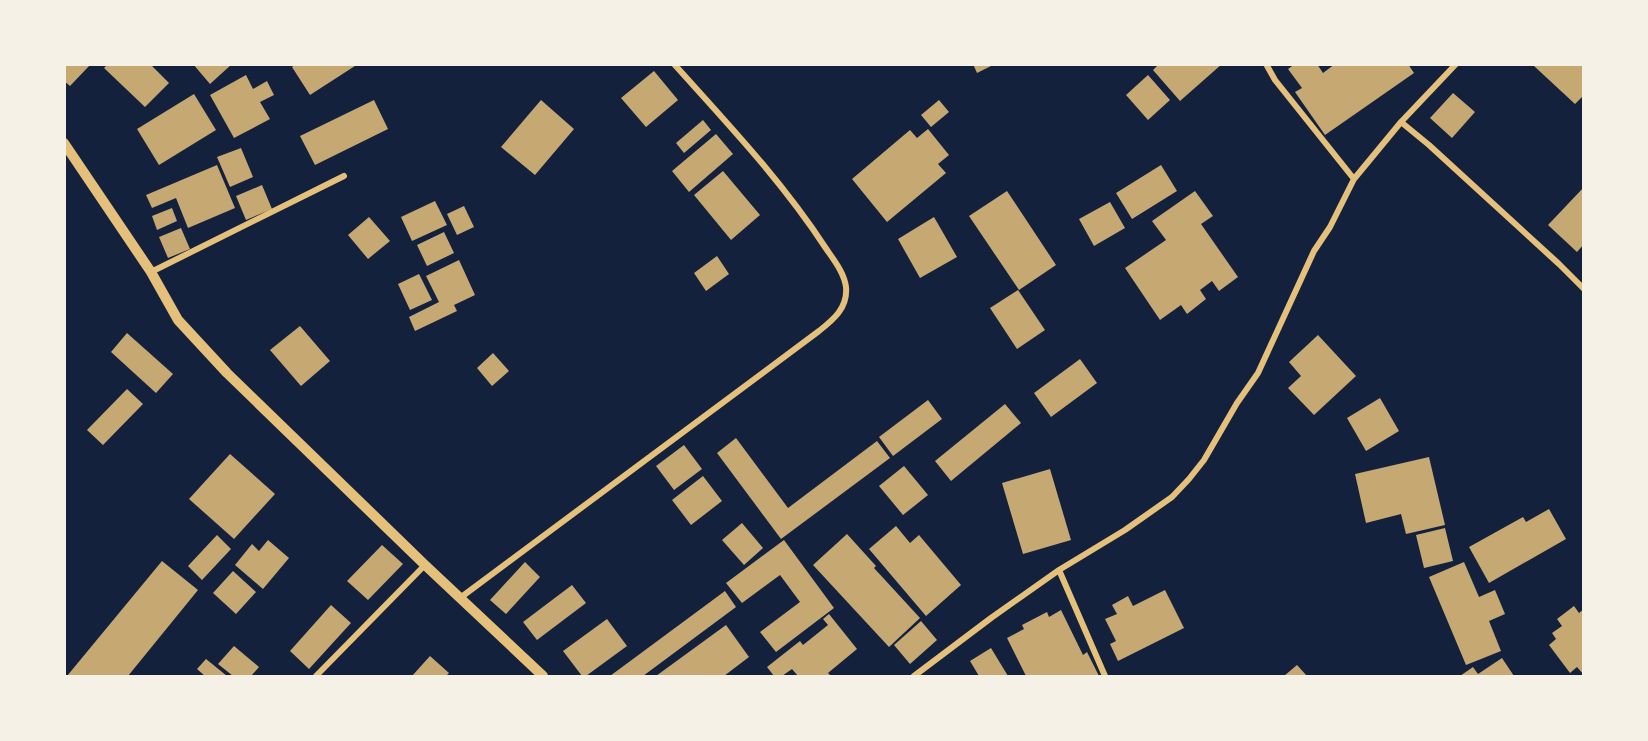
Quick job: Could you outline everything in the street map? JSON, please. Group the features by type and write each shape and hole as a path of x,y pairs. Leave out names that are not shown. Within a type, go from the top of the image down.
{"street":[{"path":"460,598 819,331 835,318 844,304 846,288 841,272 804,214 674,64"},
{"path":"1266,64 1275,80 1354,179"},
{"path":"914,676 1059,570 1125,530 1172,496 1189,479 1258,373 1314,251 1330,227 1354,179 1401,122 1456,64"},
{"path":"1401,122 1430,145 1584,289"},
{"path":"64,143 151,272 178,320 227,373 543,676"},
{"path":"151,272 344,176"},
{"path":"316,676 425,565"},
{"path":"1059,570 1105,676"}],"building":[{"path":"64,64 91,64 70,86 64,81"},
{"path":"108,64 150,64 169,83 145,107 104,68"},
{"path":"193,64 232,64 210,84"},
{"path":"296,64 358,64 310,95 292,67"},
{"path":"973,64 995,64 977,73"},
{"path":"1159,64 1222,64 1180,101 1153,70"},
{"path":"1295,64 1317,64 1323,73 1335,64 1408,64 1414,73 1325,135 1295,92 1302,88 1288,69"},
{"path":"1536,64 1579,64 1584,68 1584,95 1575,104 1534,66"},
{"path":"654,71 678,100 646,127 621,98"},
{"path":"246,75 253,89 267,81 274,95 260,102 270,119 234,138 210,95"},
{"path":"1148,75 1170,100 1148,120 1126,95"},
{"path":"1453,93 1475,112 1452,138 1430,118"},
{"path":"194,94 216,130 159,165 137,129"},
{"path":"374,100 388,129 315,165 300,136"},
{"path":"541,100 574,129 535,175 501,147"},
{"path":"939,100 949,112 931,127 921,115"},
{"path":"703,120 711,130 684,153 676,143"},
{"path":"928,129 949,155 938,164 946,173 887,222 852,179 910,130 917,138"},
{"path":"716,134 733,154 689,192 672,171"},
{"path":"241,148 253,177 230,187 217,157"},
{"path":"217,165 235,208 188,228 176,198 152,208 146,195"},
{"path":"1161,165 1177,191 1132,219 1116,193"},
{"path":"723,171 760,215 731,240 694,195"},
{"path":"262,185 272,209 246,220 236,196"},
{"path":"1584,187 1584,244 1577,252 1548,225"},
{"path":"1007,191 1056,265 1019,290 969,216"},
{"path":"1195,191 1213,216 1201,224 1238,277 1219,291 1212,281 1200,290 1206,299 1187,314 1181,305 1160,320 1125,268 1166,240 1152,221"},
{"path":"435,201 447,225 412,241 401,217"},
{"path":"1110,202 1125,228 1094,246 1079,219"},
{"path":"464,206 474,227 457,235 447,214"},
{"path":"172,208 177,221 157,230 152,216"},
{"path":"369,217 390,241 368,259 348,235"},
{"path":"934,217 957,257 920,278 898,239"},
{"path":"181,228 190,249 168,258 159,237"},
{"path":"444,232 454,253 427,266 417,245"},
{"path":"717,256 729,274 706,291 694,273"},
{"path":"459,260 475,295 454,305 457,311 415,331 409,317 439,302 426,276"},
{"path":"419,274 432,300 410,310 398,284"},
{"path":"1018,290 1045,330 1017,349 990,308"},
{"path":"300,326 330,361 301,386 270,350"},
{"path":"127,333 173,374 156,393 111,352"},
{"path":"1318,335 1356,376 1314,415 1288,388 1301,376 1289,362"},
{"path":"493,353 509,371 492,386 477,368"},
{"path":"1080,359 1097,383 1051,417 1034,393"},
{"path":"127,389 143,404 103,445 87,430"},
{"path":"1380,398 1399,431 1366,451 1347,418"},
{"path":"928,400 942,419 893,456 879,437"},
{"path":"1005,404 1021,423 951,481 935,461"},
{"path":"736,438 788,508 877,441 890,458 781,539 717,453"},
{"path":"684,445 702,469 674,490 656,466"},
{"path":"230,454 275,494 234,539 189,499"},
{"path":"1429,457 1445,525 1406,534 1401,514 1366,523 1355,474"},
{"path":"904,466 928,495 903,515 879,486"},
{"path":"1050,469 1071,540 1023,554 1002,483"},
{"path":"703,476 722,501 691,525 672,500"},
{"path":"1549,509 1566,539 1489,583 1469,547 1523,517 1526,522"},
{"path":"742,523 763,548 744,565 722,540"},
{"path":"896,526 910,543 919,535 961,585 926,616 869,549"},
{"path":"1445,528 1453,561 1424,568 1416,535"},
{"path":"847,534 876,566 874,568 920,618 889,647 813,565"},
{"path":"217,535 231,549 202,580 188,566"},
{"path":"268,540 289,558 263,589 235,565 252,544 259,551"},
{"path":"784,540 834,608 776,652 760,632 800,602 780,575 742,603 726,583"},
{"path":"382,545 403,564 368,600 347,581"},
{"path":"162,561 198,590 128,676 67,676"},
{"path":"525,562 540,577 506,614 490,600"},
{"path":"1464,562 1479,597 1495,590 1505,614 1489,621 1501,651 1466,665 1429,577"},
{"path":"233,571 256,592 236,614 213,593"},
{"path":"572,585 586,603 537,640 523,622"},
{"path":"1165,590 1184,628 1118,661 1110,644 1116,641 1105,619 1117,614 1112,605 1128,596 1133,606"},
{"path":"725,591 736,607 643,676 610,676"},
{"path":"331,605 351,623 309,669 290,651"},
{"path":"1574,606 1579,613 1584,609 1584,675 1577,667 1570,673 1549,645 1556,639 1552,633 1562,626 1557,619"},
{"path":"1061,610 1083,655 1087,652 1099,676 1026,676 1007,638 1024,629 1022,625 1047,612 1049,617"},
{"path":"829,614 857,649 828,673 831,676 798,676 792,669 782,676 774,676 767,667 800,641 803,645 828,625 823,619"},
{"path":"607,619 627,646 586,676 582,676 563,651"},
{"path":"921,621 937,640 910,664 894,645"},
{"path":"726,625 749,657 724,676 656,676"},
{"path":"234,646 259,667 251,676 233,676 218,664"},
{"path":"991,648 1008,676 979,676 970,661"},
{"path":"430,656 449,673 446,676 412,676"},
{"path":"1502,658 1514,676 1460,676 1473,667 1478,674"},
{"path":"206,659 227,676 205,676 197,669"},
{"path":"1297,665 1307,676 1284,676"}]}
